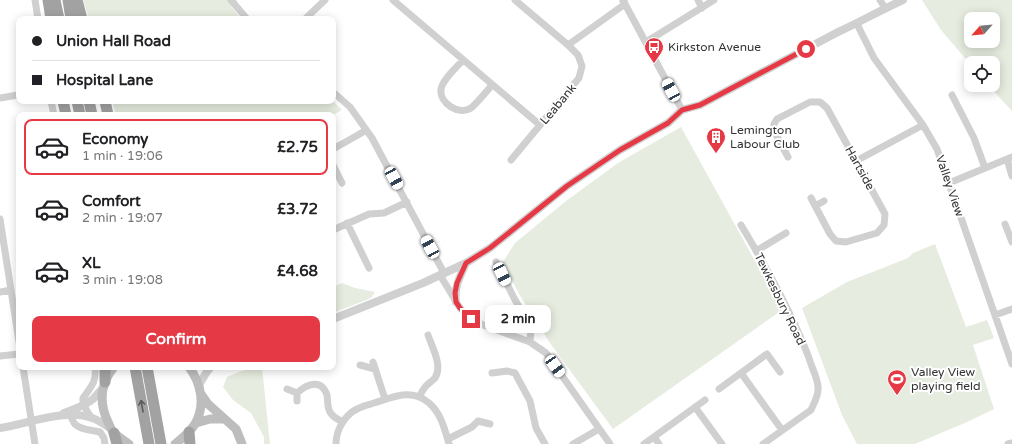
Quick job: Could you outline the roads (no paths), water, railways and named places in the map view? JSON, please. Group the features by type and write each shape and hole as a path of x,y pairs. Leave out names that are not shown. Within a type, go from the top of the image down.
{"highway":[{"path":"48,0 51,16"},
{"path":"55,0 58,16"},
{"path":"68,0 71,16"},
{"path":"77,0 81,16"},
{"path":"104,384 105,370"},
{"path":"136,370 149,444"},
{"path":"148,370 161,444"},
{"path":"190,444 192,428"},
{"path":"112,431 117,444"}],"main road":[{"path":"112,370 104,384 102,397 103,411 112,431 129,444"},
{"path":"191,370 208,404 236,429 242,444"},
{"path":"192,428 201,408 200,389"},
{"path":"175,444 192,428 210,420 224,419"}],"street":[{"path":"35,0 38,16"},
{"path":"231,0 244,16"},
{"path":"308,16 325,0"},
{"path":"393,0 540,125"},
{"name":"Leabank","path":"511,160 580,78 582,66 578,55 568,44 515,0"},
{"path":"698,0 702,8"},
{"path":"646,42 714,0"},
{"path":"880,0 885,8"},
{"path":"336,318 423,283 466,263 490,248 567,186 620,150 668,123 682,110 700,105 838,32 857,24 885,8 903,0"},
{"path":"568,44 624,1 682,110"},
{"name":"Valley View","path":"857,24 874,58 924,125 937,149 1012,364"},
{"path":"463,60 444,81 441,90 444,100 454,109 462,111 471,108 492,85"},
{"path":"0,98 16,95"},
{"path":"336,95 350,107 372,138 407,202 460,308 471,319 483,325 530,342 546,353 610,444"},
{"path":"952,95 974,138 985,168"},
{"name":"Hartside","path":"788,157 774,131 774,124 777,119 810,102 820,102 827,108 885,214 884,225 877,233 846,242 836,241 830,234 811,198"},
{"path":"856,161 924,125"},
{"path":"336,147 366,130"},
{"path":"784,149 791,145"},
{"path":"949,182 1009,158 1012,176"},
{"path":"336,170 342,182"},
{"path":"815,206 824,201"},
{"path":"336,228 368,214 384,214 407,202"},
{"path":"0,219 16,322"},
{"path":"347,223 370,268"},
{"path":"1005,224 1012,242"},
{"name":"Tewkesbury Road","path":"741,225 793,319 804,345 818,387 815,403 811,410 763,444"},
{"path":"756,250 786,233"},
{"path":"496,262 531,328 530,342"},
{"path":"456,302 455,293 457,283 466,263"},
{"path":"0,292 11,290"},
{"path":"995,315 1012,308"},
{"path":"419,397 427,384 436,376 438,370 438,363 428,335"},
{"path":"0,356 16,354"},
{"path":"719,389 767,354 780,372"},
{"path":"360,365 374,366 386,399"},
{"path":"23,370 35,444"},
{"path":"91,417 83,404 83,398 94,382 95,370"},
{"path":"200,389 208,370"},
{"path":"492,373 507,371 515,373 530,401 536,428 545,444"},
{"path":"741,373 782,430"},
{"path":"71,413 93,399 104,384"},
{"path":"297,392 312,384 318,384 326,394 331,415 343,422"},
{"path":"287,389 297,392"},
{"path":"297,392 297,401"},
{"path":"336,444 337,434 345,418 352,412 401,395 419,397 428,402 439,416 448,442 472,427 478,421 490,424"},
{"path":"644,444 705,400"},
{"path":"695,407 722,444"},
{"path":"71,413 72,421 77,427 100,432 104,438 105,444"},
{"path":"1,428 71,413 91,417 112,431"},
{"path":"573,444 599,429"},
{"path":"654,437 659,444"},
{"path":"1008,444 1012,443"}],"place":[{"name":"Kirkston Avenue","path":"654,64"},
{"name":"Lemington Labour Club","path":"716,154"},
{"name":"Valley View playing field","path":"897,396"}]}
